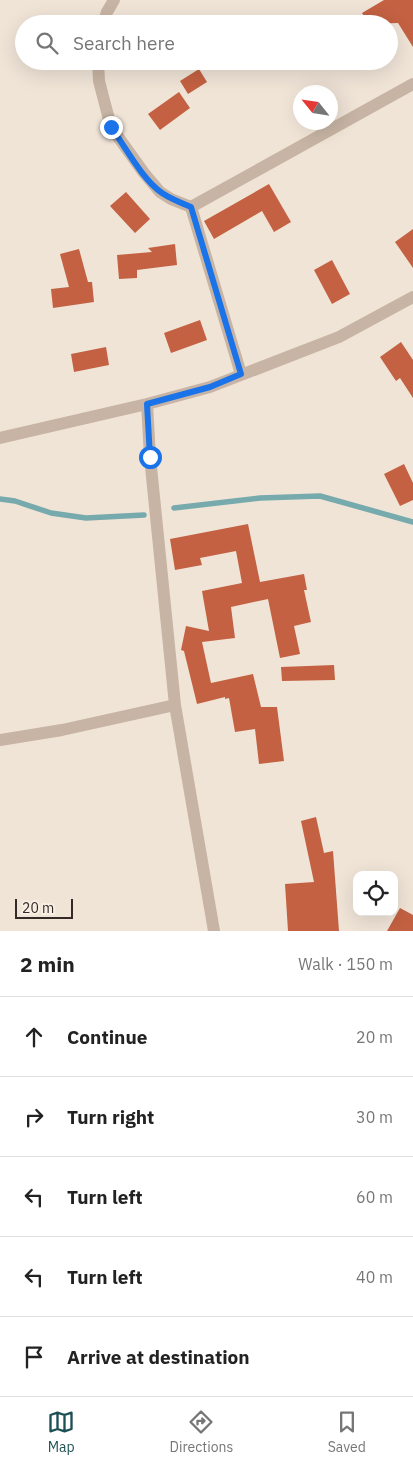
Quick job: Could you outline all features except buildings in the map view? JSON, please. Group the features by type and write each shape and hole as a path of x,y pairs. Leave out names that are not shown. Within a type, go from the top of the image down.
{"street":[{"path":"105,15 114,0"},
{"path":"98,70 99,81 111,127 160,192 171,199 191,207"},
{"path":"191,207 413,84"},
{"path":"191,207 241,374"},
{"path":"0,438 147,404 210,387 339,337 413,297"},
{"path":"147,404 150,457 176,705 214,931"},
{"path":"0,740 62,730 176,705"}],"waterway":[{"path":"174,508 260,498 320,496 413,522"},
{"path":"0,499 15,501 51,513 86,518 144,515"}],"route":[{"path":"111,127 160,192 171,199 191,207 241,374 210,387 147,404 150,457"}]}
